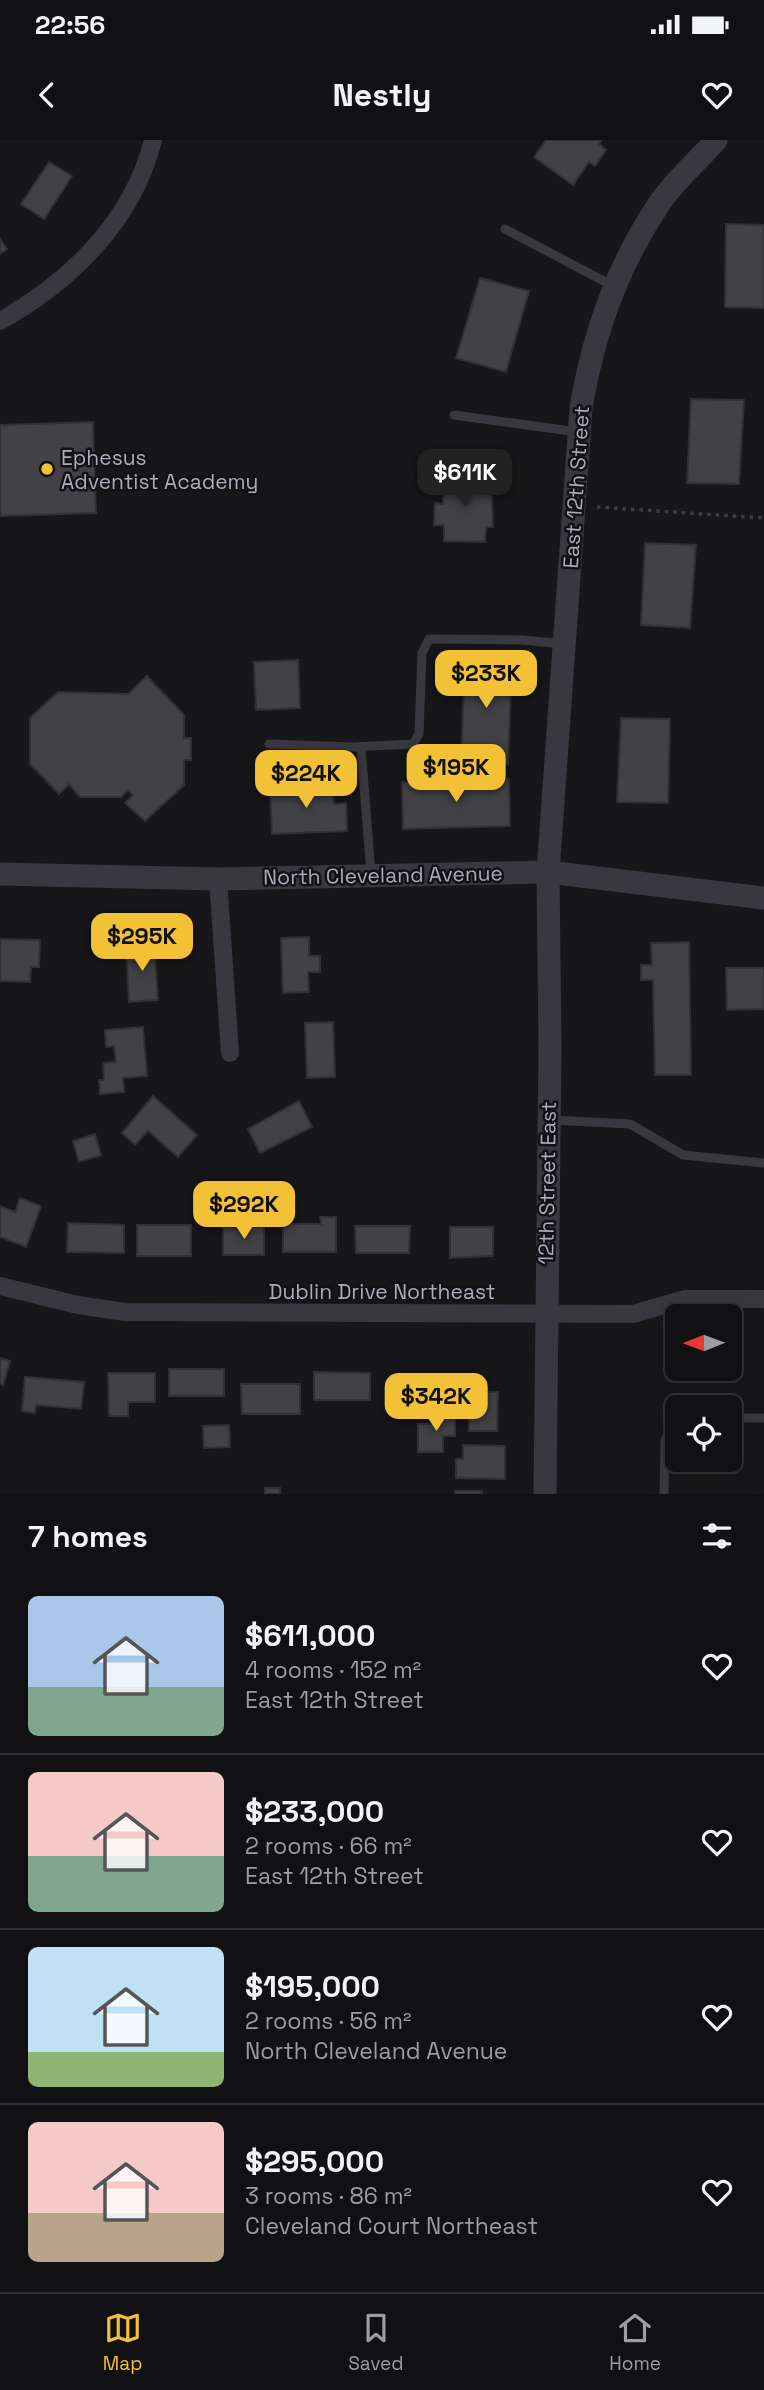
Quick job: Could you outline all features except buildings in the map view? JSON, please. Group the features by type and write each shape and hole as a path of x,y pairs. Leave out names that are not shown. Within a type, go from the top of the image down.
{"street":[{"path":"0,321 62,280 90,253 134,189 153,140"},
{"name":"East 12th Street","path":"548,872 579,433 589,360 615,287 659,203 716,140"},
{"name":"North Cleveland Avenue","path":"0,874 218,879 548,872 764,898"},
{"name":"12th Street East","path":"545,1494 548,872"},
{"path":"218,879 230,1053"},
{"name":"Dublin Drive Northeast","path":"0,1286 78,1305 125,1312 633,1314 685,1299 764,1300"}],"lane":[{"path":"505,229 615,287"},
{"path":"454,415 579,433"},
{"path":"269,744 360,747 413,744 419,734 422,653 429,639 523,640 565,644"},
{"path":"360,747 371,876"},
{"path":"548,1119 631,1124 684,1155 764,1163"},
{"path":"742,1418 764,1418"},
{"path":"664,1494 665,1440"}],"path":[{"path":"574,506 764,518"}],"place":[{"name":"Ephesus Adventist Academy","path":"47,469"}]}
